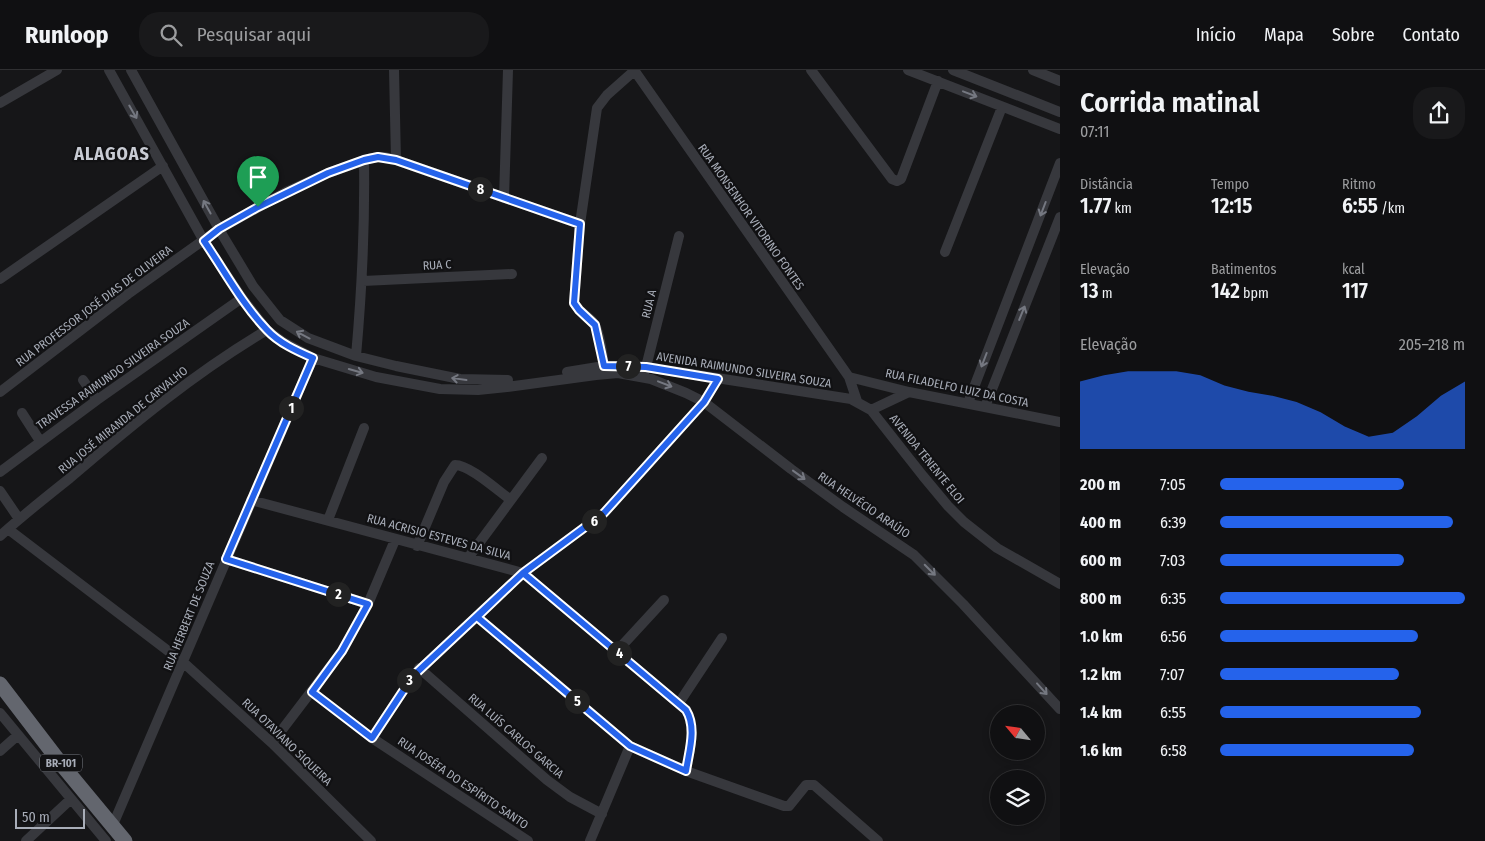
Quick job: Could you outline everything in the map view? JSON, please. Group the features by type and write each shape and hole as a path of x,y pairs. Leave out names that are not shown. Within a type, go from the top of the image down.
{"highway":[{"name":"BR-101","path":"0,684 109,834 125,841"}],"street":[{"path":"0,103 57,70"},
{"name":"AVENIDA RAIMUNDO SILVEIRA SOUZA","path":"109,70 204,241 242,298 267,330 289,346 313,358 376,376 440,389 497,388 604,370 618,373"},
{"name":"AVENIDA RAIMUNDO SILVEIRA SOUZA","path":"131,70 219,229 253,286 280,320 308,338 356,356 440,376 476,381 520,380 604,370 645,372 692,375 854,400"},
{"path":"394,70 396,160"},
{"path":"504,198 508,70"},
{"path":"812,70 892,179 897,181 901,179 938,82"},
{"path":"908,70 1060,129"},
{"path":"953,70 1060,112"},
{"path":"1033,70 1060,81"},
{"name":"RUA MONSENHOR VITORINO FONTES","path":"580,224 596,108 607,95 634,71 849,377 854,400"},
{"path":"945,252 1002,107"},
{"path":"219,229 288,191 328,173 378,157 396,160 580,224 574,303 595,325 604,370"},
{"path":"356,356 363,281 365,228 364,160"},
{"path":"968,403 1060,163"},
{"path":"0,280 163,166"},
{"path":"984,407 1060,217"},
{"name":"RUA PROFESSOR JOSÉ DIAS DE OLIVEIRA","path":"0,392 128,294 219,229"},
{"name":"RUA A","path":"645,372 679,236"},
{"name":"RUA C","path":"363,281 512,274"},
{"name":"TRAVESSA RAIMUNDO SILVEIRA SOUZA","path":"0,472 97,400 242,298"},
{"name":"RUA JOSÉ MIRANDA DE CARVALHO","path":"4,533 161,403 212,365 267,330"},
{"name":"RUA HERBERT DE SOUZA","path":"109,834 184,663 226,559 313,358"},
{"name":"RUA HELVÉCIO ARAÚJO","path":"618,373 645,372 665,384 704,402 843,507 914,555 977,618 1060,709"},
{"path":"686,393 692,375"},
{"name":"RUA FILADELFO LUIZ DA COSTA","path":"849,377 909,392 1060,422"},
{"name":"RUA ACRISIO ESTEVES DA SILVA","path":"251,500 394,540 523,573 604,513 704,402 718,379"},
{"path":"83,380 97,400"},
{"path":"871,410 909,392"},
{"name":"AVENIDA TENENTE ELOI","path":"854,400 871,410 929,484 964,522 1003,551 1060,584"},
{"path":"22,413 40,441"},
{"path":"328,520 364,428"},
{"path":"468,558 542,458"},
{"path":"417,546 444,482 455,465 471,472 511,500"},
{"path":"0,492 19,519"},
{"name":"RUA OTAVIANO SIQUEIRA","path":"4,533 184,663 272,743 371,841"},
{"path":"272,743 342,651 368,604 394,540"},
{"path":"226,559 368,604"},
{"path":"372,738 420,668 523,573 686,710 691,722 692,737 686,771"},
{"path":"617,651 664,600"},
{"path":"477,617 630,746 686,771 781,805 788,806 806,785 811,784 878,841"},
{"path":"679,703 722,638"},
{"name":"RUA LUÍS CARLOS GARCIA","path":"420,668 547,780 570,797 602,814"},
{"name":"RUA JOSÉFA DO ESPÍRITO SANTO","path":"312,692 372,738 528,841"},
{"path":"0,713 71,799 109,834"},
{"path":"0,751 18,735"},
{"path":"590,841 630,746"},
{"path":"26,841 71,799"}],"district":[{"name":"ALAGOAS","path":"112,154"}],"route":[{"path":"258,207 219,229 204,241 242,298 267,330 295,350 313,358 226,559 368,604 342,651 312,692 372,738 420,668 523,573 686,710 690,716 692,728 686,771 630,746 477,617 523,573 604,513 704,402 718,379 646,367 604,366 596,327 574,303 580,224 385,157 371,158 328,173 258,207"}]}
